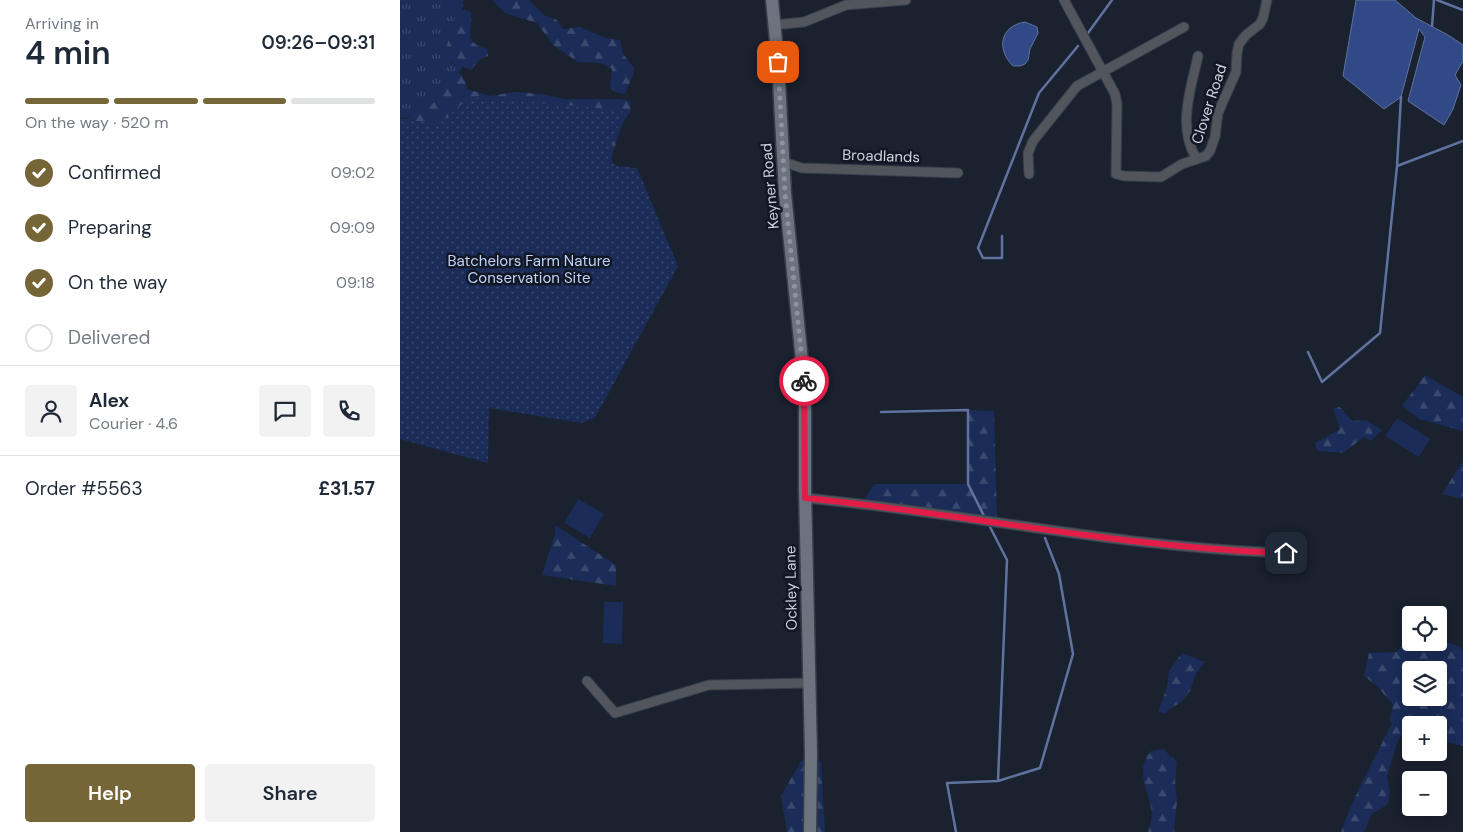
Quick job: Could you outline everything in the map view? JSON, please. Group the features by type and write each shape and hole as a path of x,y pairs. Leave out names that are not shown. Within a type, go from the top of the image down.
{"street":[{"name":"Keyner Road","path":"772,0 785,193 801,344"},
{"path":"774,25 804,22 846,5 906,0"},
{"path":"1064,0 1103,70"},
{"name":"Clover Road","path":"1103,70 1115,94 1117,104 1116,174 1162,177 1182,164 1206,156 1210,151 1215,137 1218,113 1236,72 1239,44 1246,35 1260,24 1268,0"},
{"path":"1029,174 1028,153 1033,141 1077,86 1184,27"},
{"name":"Clover Road","path":"1196,158 1186,132 1186,117 1198,56"},
{"name":"Broadlands","path":"783,162 802,168 958,173"},
{"path":"784,178 802,168"},
{"name":"Ockley Lane","path":"801,344 805,391 805,498 810,683 810,832"},
{"path":"805,498 860,503 993,523 1177,547 1286,553"},
{"path":"587,681 615,713 708,685 810,683"}],"green space":[{"path":"400,0 464,0 462,9 456,15 446,48 452,64 463,66 459,72 445,79 435,102 409,115 407,118 400,117"},
{"path":"492,0 529,0 544,15 557,20 563,29 580,27 606,38 620,40 623,54 634,68 625,94 617,93 610,88 612,69 601,63 578,62 553,45 537,23 505,13"},
{"path":"462,9 471,12 471,39 474,43 487,49 488,56 480,59 471,70 446,60 446,48 456,14"},
{"path":"459,72 465,81 467,89 490,96 514,92 542,94 565,99 620,99 630,101 631,112 624,121 611,159 626,180 444,128 400,133 402,126 409,116 418,109 435,102 445,79"},
{"name":"Batchelors Farm Nature Conservation Site","path":"470,97 623,110 606,165 637,168 678,266 595,418 581,423 489,408 488,463 400,439 400,118 438,125"},
{"path":"1425,375 1463,397 1463,431 1419,419 1402,406"},
{"path":"1340,407 1352,421 1366,420 1382,430 1371,441 1364,437 1343,453 1317,451 1315,443 1340,429 1333,408"},
{"path":"968,410 994,411 997,518 864,500 874,484 968,484"},
{"path":"1397,418 1430,439 1419,457 1385,436"},
{"path":"1463,461 1463,499 1442,494"},
{"path":"578,499 604,514 590,538 564,523"},
{"path":"555,525 616,565 616,586 542,575 555,534"},
{"path":"604,602 623,602 622,644 603,643"},
{"path":"1447,642 1460,647 1463,651 1463,746 1447,742 1447,716 1402,716 1402,733 1387,776 1390,791 1388,804 1371,815 1363,832 1341,832 1358,790 1392,723 1389,721 1393,705 1378,687 1364,676 1369,653 1397,652 1402,645 1402,651 1447,651"},
{"path":"1182,653 1205,662 1196,673 1190,691 1181,702 1168,710 1166,714 1158,712 1167,687 1169,671"},
{"path":"1163,749 1177,762 1175,781 1177,800 1174,832 1148,832 1152,811 1144,778 1144,765 1151,751"},
{"path":"801,761 804,761 804,832 787,832 781,796"},
{"path":"821,761 825,832 817,832 818,788 815,762"}],"shaded area":[{"path":"1356,0 1395,0 1416,18 1463,45 1463,61 1455,75 1461,85 1453,109 1444,125 1408,101 1425,37 1419,29 1401,97 1384,109 1343,76"},
{"path":"1025,22 1037,27 1038,33 1025,64 1013,66 1004,53 1003,39 1010,28"}],"waterway":[{"path":"1088,33 1112,0"},
{"path":"1432,26 1434,0"},
{"path":"1437,0 1463,10"},
{"path":"1002,236 1002,258 983,258 978,248 1039,93 1078,46"},
{"path":"1308,352 1322,382 1380,333 1397,166 1401,97"},
{"path":"1397,166 1463,141"},
{"path":"881,412 968,410 968,484 985,518"},
{"path":"988,523 1007,560 998,781"},
{"path":"956,832 947,783 998,781 1040,768 1073,654 1059,574 1045,538"}],"way so far":[{"path":"778,62 785,193 804,381"}],"route":[{"path":"804,381 806,432 805,498 860,503 993,523 1177,547 1286,553"}]}
